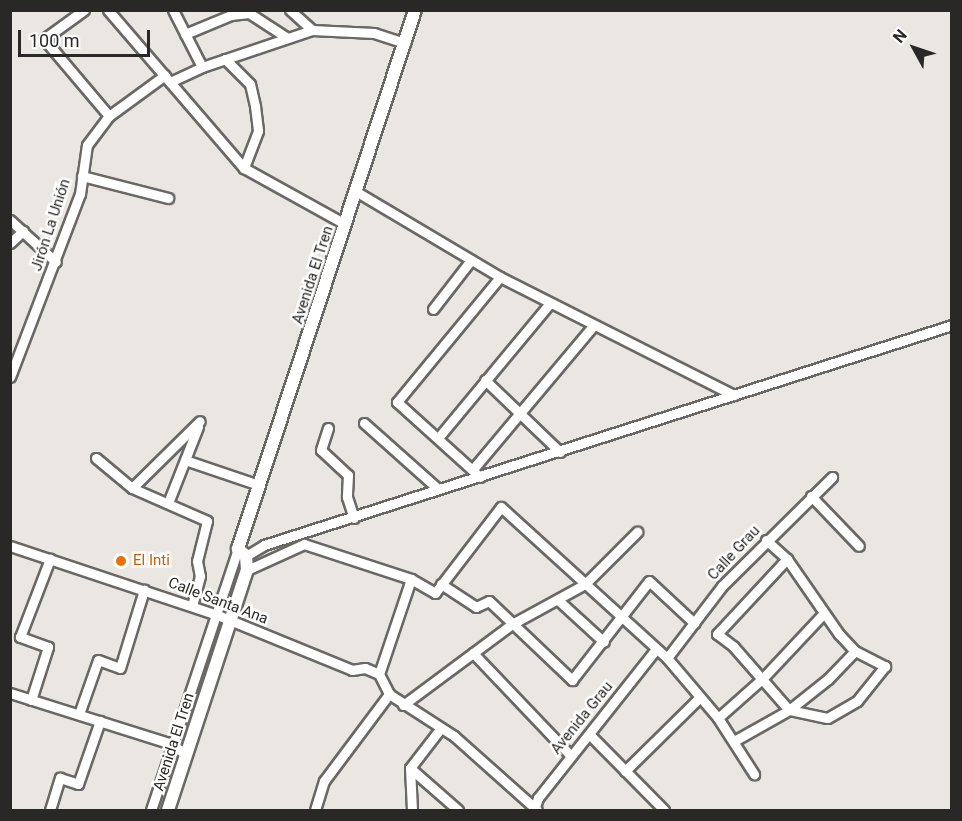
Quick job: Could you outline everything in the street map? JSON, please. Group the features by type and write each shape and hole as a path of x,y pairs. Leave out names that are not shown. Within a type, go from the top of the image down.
{"main road":[{"name":"Avenida El Tren","path":"168,810 247,570 242,552 260,485 415,10"}],"street":[{"path":"84,10 44,39 110,116"},
{"path":"108,10 244,168 345,224"},
{"path":"173,10 202,67"},
{"path":"291,10 312,30"},
{"path":"185,34 231,15 249,13 286,37"},
{"name":"Jirón La Unión","path":"10,377 15,358 56,261 82,176 87,145 110,116 168,79 312,30 374,33 405,43"},
{"path":"225,59 250,84 255,106 258,131 244,168"},
{"path":"82,176 168,198"},
{"path":"357,192 500,277 593,326 734,395"},
{"path":"10,220 56,261"},
{"path":"10,243 23,231"},
{"path":"433,309 471,260"},
{"path":"480,477 397,402 500,277"},
{"path":"438,438 550,303"},
{"path":"242,552 951,325"},
{"path":"473,469 593,326"},
{"path":"485,380 521,412 560,452"},
{"path":"132,488 200,421 168,503"},
{"path":"364,423 438,489"},
{"path":"328,428 321,450 348,475 347,497 354,518"},
{"path":"96,458 132,488 207,521 197,561 200,576 192,606"},
{"path":"185,460 260,485"},
{"name":"Calle Grau","path":"667,658 722,586 832,477"},
{"path":"811,496 859,546"},
{"path":"247,570 304,544 411,579 435,592 501,507 620,619 667,658 718,718 754,774"},
{"path":"403,705 512,624 585,584 637,532"},
{"path":"766,540 788,559 824,613 855,651 885,666 857,701 827,718 789,710 764,678 717,634 788,559"},
{"name":"Calle Santa Ana","path":"10,546 215,614 352,670 365,668 379,674"},
{"name":"Avenida El Tren","path":"151,810 215,614 242,552"},
{"path":"31,700 48,648 21,637 50,559"},
{"path":"411,579 379,674 389,694 454,736 536,810"},
{"path":"441,584 476,607 489,601 572,680 604,642 649,581 694,623"},
{"path":"79,714 98,660 120,668 144,590"},
{"path":"558,600 604,642"},
{"path":"718,718 764,678 824,613"},
{"name":"Avenida Grau","path":"536,810 538,798 656,650"},
{"path":"734,741 789,710 828,679 855,651"},
{"path":"473,652 571,756"},
{"path":"10,693 172,744 186,755"},
{"path":"318,810 324,781 389,694"},
{"path":"625,771 699,698"},
{"path":"50,810 60,778 78,784 100,721"},
{"path":"412,810 410,768 440,729"},
{"path":"589,734 664,810"},
{"path":"410,768 458,810"}],"place":[{"name":"El Inti","path":"121,561"}]}
